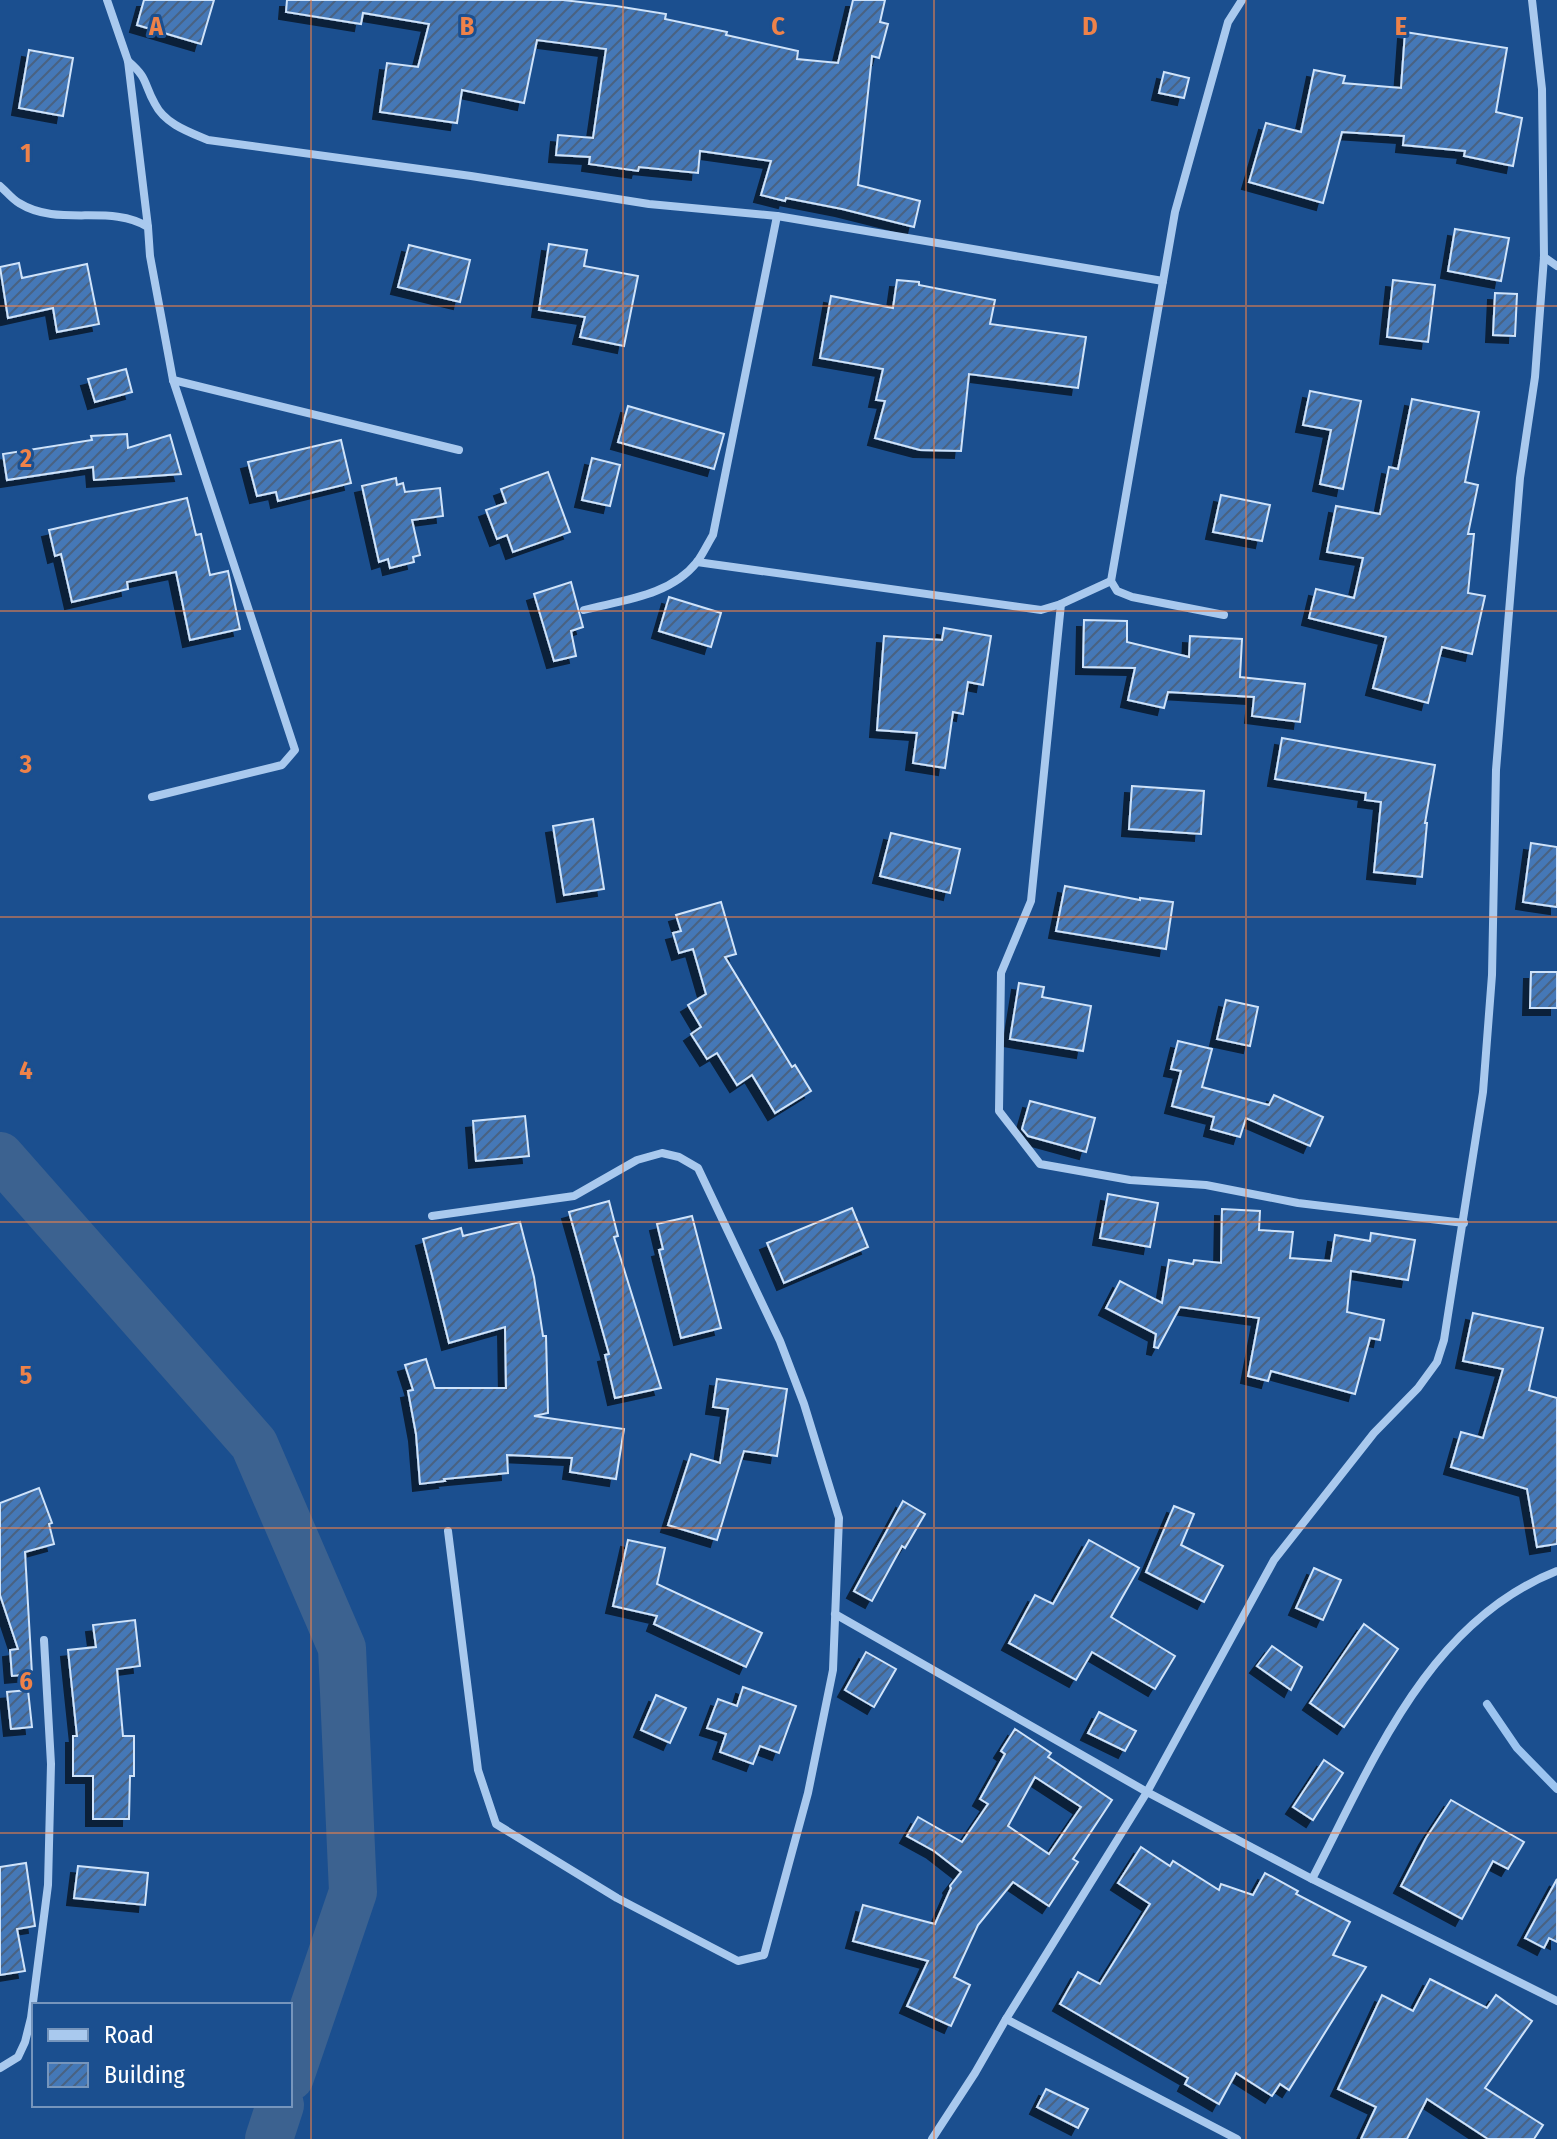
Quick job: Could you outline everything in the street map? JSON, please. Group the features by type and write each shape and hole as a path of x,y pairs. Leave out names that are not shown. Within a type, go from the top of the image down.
{"street":[{"path":"107,0 128,61 150,256 173,380 295,750 282,765 152,797"},
{"path":"1224,615 1132,597 1117,591 1111,581 1175,212 1228,22 1242,0"},
{"path":"932,2139 1147,1792 1274,1560 1374,1433 1418,1388 1437,1362 1444,1340 1483,1092 1492,975 1496,770 1520,478 1535,377 1544,257 1542,89 1532,0"},
{"path":"128,61 143,74 156,107 175,125 208,140 649,204 777,216 1163,281"},
{"path":"0,186 19,203 53,216 134,218 148,227"},
{"path":"584,610 652,594 679,580 697,562 713,535 777,216"},
{"path":"1544,257 1557,266"},
{"path":"173,380 459,450"},
{"path":"697,562 1041,610 1111,581"},
{"path":"1061,604 1031,901 1001,973 999,1111 1040,1164 1130,1180 1206,1185 1298,1203 1464,1223"},
{"path":"432,1216 574,1196 637,1160 662,1153 679,1157 698,1168 780,1341 804,1404 839,1518 833,1670 808,1793 764,1955 738,1961 617,1898 496,1824 478,1770 448,1531"},
{"path":"1312,1879 1407,1701 1436,1664 1461,1635 1498,1601 1557,1571"},
{"path":"835,1614 1147,1792 1312,1879 1557,2001"},
{"path":"33,2003 48,1885 51,1764 44,1640"},
{"path":"0,2068 18,2057 25,2042 32,2010"},
{"path":"1006,2019 1237,2139"}],"building":[{"path":"144,0 214,0 201,44 137,25"},
{"path":"287,0 563,0 616,6 666,14 665,19 798,51 797,59 838,63 853,0 885,0 880,22 888,24 879,58 872,56 858,185 920,201 914,227 842,209 761,195 771,161 700,151 698,173 639,167 638,171 589,164 590,157 556,155 558,135 593,138 606,49 537,40 524,103 462,90 457,123 380,112 387,63 418,67 429,24 363,13 361,24 286,12"},
{"path":"1405,32 1507,48 1496,112 1522,118 1513,166 1464,156 1465,151 1403,145 1404,136 1342,132 1323,203 1249,182 1266,123 1301,132 1314,70 1345,76 1343,83 1401,88"},
{"path":"29,50 73,58 63,116 19,108"},
{"path":"1164,72 1189,78 1184,98 1159,93"},
{"path":"1455,229 1509,238 1501,281 1448,271"},
{"path":"549,244 587,250 584,266 638,276 624,346 580,337 585,317 539,310"},
{"path":"409,245 470,260 460,302 398,287"},
{"path":"19,263 22,278 87,264 99,324 57,332 53,308 8,318 0,267"},
{"path":"897,280 919,282 919,285 995,300 990,324 1086,337 1078,388 969,374 961,451 920,450 875,438 885,401 876,400 883,369 820,358 831,296 893,308"},
{"path":"1393,280 1435,285 1428,342 1387,337"},
{"path":"1495,293 1517,294 1515,336 1493,335"},
{"path":"126,369 132,392 95,402 88,379"},
{"path":"1310,391 1361,401 1343,489 1320,484 1331,430 1303,425"},
{"path":"1412,399 1479,412 1465,482 1478,485 1468,534 1474,534 1468,593 1485,596 1472,654 1442,647 1428,703 1373,688 1386,637 1309,618 1316,589 1354,598 1363,558 1327,552 1336,506 1380,514 1389,467 1398,469"},
{"path":"628,406 724,434 714,469 618,442"},
{"path":"127,434 128,448 170,435 181,474 94,480 93,467 7,480 3,454 92,440 91,436"},
{"path":"341,440 351,483 278,501 276,492 257,496 248,462"},
{"path":"592,458 620,465 610,506 582,500"},
{"path":"548,472 570,532 513,552 507,535 497,539 486,510 506,503 501,489"},
{"path":"396,478 397,485 403,483 405,492 440,488 443,516 412,520 420,555 413,557 414,562 390,568 388,559 379,562 362,486"},
{"path":"1221,495 1270,505 1262,541 1213,532"},
{"path":"187,498 196,535 201,534 210,575 228,571 240,629 190,640 176,572 127,582 128,589 72,602 61,554 55,556 49,530"},
{"path":"571,582 583,627 571,631 576,656 554,661 534,594"},
{"path":"669,597 721,613 711,647 659,631"},
{"path":"1084,620 1127,621 1127,642 1189,657 1190,636 1242,639 1240,677 1305,684 1300,722 1252,716 1254,697 1168,692 1164,708 1128,700 1135,668 1083,667"},
{"path":"944,628 991,636 983,685 968,682 963,714 953,712 945,768 913,763 917,733 877,730 884,636 942,640"},
{"path":"1282,738 1435,765 1425,823 1422,877 1374,872 1381,802 1365,800 1366,793 1275,779"},
{"path":"1132,786 1204,791 1201,834 1129,829"},
{"path":"593,819 604,889 564,895 553,826"},
{"path":"891,833 960,849 950,893 880,876"},
{"path":"1531,843 1557,847 1557,907 1523,902"},
{"path":"1065,886 1140,900 1173,902 1166,949 1056,931"},
{"path":"721,902 736,954 725,957 792,1067 795,1065 811,1091 775,1113 752,1075 737,1085 717,1053 707,1059 691,1034 701,1027 688,1005 706,994 693,949 679,953 673,933 681,931 676,915"},
{"path":"1531,972 1557,972 1557,1008 1530,1008"},
{"path":"1019,983 1044,987 1042,997 1091,1006 1083,1051 1010,1039"},
{"path":"1226,1000 1258,1007 1250,1046 1217,1039"},
{"path":"1178,1041 1212,1049 1202,1087 1269,1105 1274,1095 1323,1117 1310,1146 1246,1118 1240,1137 1211,1129 1214,1117 1172,1106 1181,1071 1171,1069"},
{"path":"1030,1101 1095,1118 1086,1152 1028,1136 1022,1129"},
{"path":"525,1116 529,1156 476,1161 473,1121"},
{"path":"1108,1194 1158,1203 1150,1247 1100,1238"},
{"path":"609,1201 618,1236 614,1237 661,1388 615,1398 605,1355 609,1354 569,1212"},
{"path":"852,1208 868,1247 784,1283 767,1243"},
{"path":"1222,1209 1260,1211 1259,1230 1293,1232 1290,1258 1331,1261 1335,1235 1370,1241 1371,1233 1415,1240 1408,1280 1351,1271 1347,1312 1384,1320 1380,1340 1370,1338 1355,1394 1271,1371 1268,1381 1248,1376 1259,1318 1180,1307 1158,1348 1154,1347 1156,1334 1106,1308 1120,1281 1162,1303 1169,1260 1193,1264 1194,1260 1221,1263"},
{"path":"692,1216 721,1328 681,1338 659,1250 663,1249 657,1224"},
{"path":"520,1222 534,1277 543,1336 546,1336 548,1413 534,1416 624,1429 616,1479 570,1472 572,1458 507,1455 508,1473 420,1484 416,1434 408,1391 413,1390 405,1365 426,1359 435,1388 506,1388 505,1327 449,1343 423,1239 461,1228 463,1236"},
{"path":"1473,1313 1543,1328 1529,1390 1557,1398 1557,1544 1537,1547 1527,1489 1451,1467 1461,1432 1483,1438 1503,1369 1463,1361"},
{"path":"717,1379 787,1389 777,1456 744,1451 717,1540 668,1525 691,1454 720,1463 728,1409 713,1407"},
{"path":"39,1488 52,1523 49,1524 54,1544 25,1552 32,1674 12,1676 10,1650 18,1649 0,1595 0,1503"},
{"path":"903,1501 925,1514 905,1548 902,1546 872,1601 854,1591"},
{"path":"1174,1506 1194,1514 1181,1545 1223,1566 1204,1602 1146,1572"},
{"path":"628,1540 665,1548 657,1584 762,1633 746,1667 654,1624 657,1616 613,1606"},
{"path":"1089,1540 1139,1568 1111,1617 1175,1656 1155,1689 1092,1652 1076,1680 1009,1643 1035,1595 1053,1604"},
{"path":"1314,1568 1341,1580 1323,1620 1296,1608"},
{"path":"135,1620 140,1666 117,1669 123,1736 134,1736 134,1776 130,1776 129,1819 93,1819 93,1776 73,1776 73,1736 77,1736 68,1650 96,1647 93,1625"},
{"path":"1364,1624 1398,1649 1344,1727 1310,1703"},
{"path":"1272,1646 1302,1667 1291,1690 1257,1666"},
{"path":"866,1652 896,1669 874,1707 845,1690"},
{"path":"743,1687 796,1706 779,1753 760,1746 753,1764 720,1752 726,1734 707,1728 718,1699 737,1706"},
{"path":"28,1690 32,1727 11,1729 7,1692"},
{"path":"656,1695 686,1708 670,1743 641,1730"},
{"path":"1099,1712 1136,1731 1125,1751 1088,1733"},
{"path":"1015,1729 1051,1753 1048,1757 1112,1800 1073,1859 1078,1862 1049,1906 1013,1882 978,1925 954,1977 970,1985 951,2026 907,2006 928,1961 853,1941 863,1905 935,1924 950,1886 961,1872 934,1851 907,1836 918,1817 962,1842 988,1804 980,1799 1005,1754 1001,1751","holes":["1035,1777 1081,1807 1049,1854 1008,1826"]},
{"path":"1324,1760 1343,1773 1313,1820 1293,1807"},
{"path":"1451,1800 1524,1842 1508,1869 1493,1861 1462,1919 1401,1886 1426,1838"},
{"path":"1141,1847 1170,1866 1173,1861 1219,1890 1221,1884 1253,1895 1265,1873 1298,1891 1296,1894 1350,1922 1333,1955 1366,1967 1289,2090 1280,2084 1272,2096 1236,2073 1219,2104 1185,2084 1188,2078 1060,2004 1078,1972 1100,1984 1150,1904 1118,1883"},
{"path":"26,1863 35,1926 17,1929 25,1971 0,1975 0,1867"},
{"path":"78,1866 148,1873 145,1905 74,1898"},
{"path":"1557,1879 1557,1942 1549,1938 1544,1948 1525,1938"},
{"path":"1430,1979 1487,2008 1496,1995 1532,2021 1485,2088 1543,2125 1534,2139 1488,2139 1427,2099 1407,2139 1361,2139 1376,2107 1338,2089 1382,1995 1413,2011"},
{"path":"1046,2089 1088,2109 1078,2128 1037,2107"}],"waterway":[{"path":"0,1156 254,1444 342,1648 353,1892 292,2071"},
{"path":"1487,1704 1517,1748 1557,1789"},
{"path":"269,2139 279,2107"}]}
